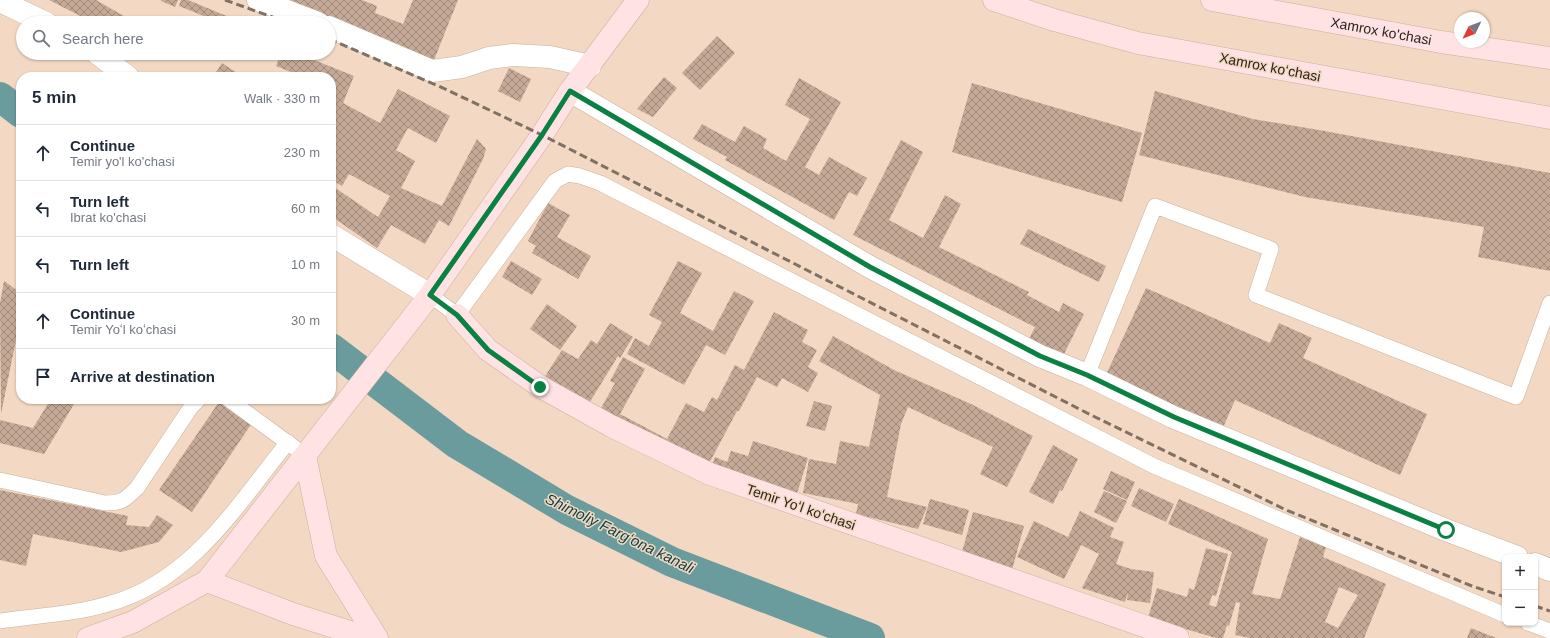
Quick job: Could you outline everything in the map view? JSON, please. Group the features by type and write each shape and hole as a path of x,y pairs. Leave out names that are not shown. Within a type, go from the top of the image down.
{"main road":[{"path":"88,638 133,622 207,581 430,295 542,135 570,91 638,0"},
{"name":"Xamrox koʻchasi","path":"994,0 1054,20 1138,43 1550,118"},
{"name":"Xamrox ko'chasi","path":"1212,0 1441,42 1550,58"},
{"name":"Temir Yoʻl koʻchasi","path":"457,315 488,350 540,387 612,426 710,474 1178,638"},
{"path":"305,456 326,556 377,638"},
{"path":"207,581 293,614 369,638"}],"street":[{"path":"258,0 300,16"},
{"path":"0,1 31,16"},
{"path":"336,30 432,71 462,67 489,58 513,55 550,57 590,66"},
{"path":"106,60 122,72"},
{"path":"570,91 870,267 1040,356 1087,375 1181,420 1446,530 1509,554"},
{"path":"336,238 430,295"},
{"path":"1538,565 1550,570"}],"lane":[{"path":"430,295 457,315 555,181 568,174 580,176 600,183 769,271 1154,466 1502,614"},
{"path":"1087,375 1155,206 1271,249 1256,295 1516,397 1550,303"},
{"path":"0,480 105,503 118,503 137,488 195,404"},
{"path":"235,404 305,456"},
{"path":"0,621 62,613 108,604 146,589 180,568 209,542 288,442"},
{"path":"1536,626 1550,631"}],"building":[{"path":"49,0 96,0 124,16 80,16"},
{"path":"161,0 178,0 175,7"},
{"path":"181,0 188,0 227,16 204,16 179,6"},
{"path":"271,0 362,0 377,6 375,13 403,24 413,0 458,0 432,65 336,26 336,16 311,16"},
{"path":"717,36 735,53 700,90 682,73"},
{"path":"278,60 314,60 354,76 343,103 380,123 398,89 450,116 436,143 408,128 396,150 415,161 401,188 442,206 477,139 486,149 483,159 449,226 439,220 425,244 391,225 377,248 336,219 336,188 378,217 390,196 349,174 342,186 336,183 336,72 291,72 276,66"},
{"path":"222,63 236,72 216,72"},
{"path":"509,68 531,79 520,102 498,91"},
{"path":"664,77 677,88 653,117 637,109"},
{"path":"799,78 841,102 805,167 819,175 829,157 867,178 857,196 849,192 834,220 725,160 727,157 693,139 702,124 735,142 744,126 767,139 763,148 786,161 810,119 785,105"},
{"path":"972,83 1142,133 1122,202 952,152"},
{"path":"1155,91 1253,119 1550,173 1550,271 1478,257 1484,227 1305,197 1139,155"},
{"path":"901,140 923,152 889,220 923,238 945,195 961,204 939,247 1029,292 1027,295 1059,312 1063,303 1084,314 1062,358 1028,341 1035,327 853,235"},
{"path":"548,203 570,215 557,237 591,256 578,279 532,253 536,246 528,241"},
{"path":"1028,229 1106,266 1099,282 1020,244"},
{"path":"511,261 542,279 532,295 502,277"},
{"path":"678,261 702,273 680,313 713,331 734,291 754,301 725,355 706,345 684,385 627,354 635,338 649,346 662,322 649,315"},
{"path":"4,281 16,289 16,340 1,414 0,303"},
{"path":"1146,288 1270,343 1279,323 1312,338 1303,358 1427,414 1400,475 1235,400 1222,430 1105,377"},
{"path":"547,304 577,326 560,350 530,329"},
{"path":"774,312 808,330 802,342 817,350 808,367 818,373 808,392 782,378 777,387 757,377 706,469 599,412 615,383 610,381 623,357 645,369 620,414 667,439 686,403 704,412 712,397 717,400 735,365 744,370"},
{"path":"610,323 633,337 620,358 618,356 588,405 544,378 562,350 578,359 591,340 597,344"},
{"path":"833,336 894,370 971,404 1033,436 1007,487 980,474 993,447 908,407 901,424 887,497 927,507 918,529 856,514 858,504 803,493 809,459 836,464 840,441 869,447 880,395 819,361"},
{"path":"814,401 832,406 825,431 806,426"},
{"path":"48,404 74,404 44,454 0,443 0,420 33,428"},
{"path":"218,404 229,404 254,420 192,512 159,490"},
{"path":"753,441 808,458 796,497 710,471 715,457 727,462 731,451 748,456"},
{"path":"1053,445 1078,459 1062,491 1060,490 1053,504 1029,492"},
{"path":"1111,471 1135,482 1127,500 1103,489"},
{"path":"1139,488 1174,504 1166,522 1131,506"},
{"path":"0,490 128,516 126,525 149,527 157,515 173,525 159,542 121,552 33,534 26,566 0,560"},
{"path":"1104,491 1127,501 1116,523 1094,512"},
{"path":"930,499 969,510 962,535 923,524"},
{"path":"1179,499 1268,539 1252,594 1280,599 1300,537 1326,547 1323,557 1386,584 1364,638 1250,638 1235,635 1240,603 1236,602 1229,626 1227,625 1223,638 1216,638 1148,618 1157,588 1187,597 1189,588 1194,590 1206,548 1228,554 1216,596 1212,595 1209,605 1216,607 1232,552 1168,524","holes":["1339,587 1358,595 1338,628 1325,622"]},
{"path":"1080,511 1114,528 1110,537 1124,542 1116,564 1131,569 1154,572 1150,603 1127,600 1128,592 1125,602 1082,588 1099,554 1081,545 1064,579 1017,557 1034,521 1068,537"},
{"path":"973,512 1024,526 1012,570 961,556"},
{"path":"1471,628 1491,636 1497,638 1467,638"}],"waterway":[{"name":"Shimoliy Fargʻona kanali","path":"0,97 16,109"},
{"name":"Shimoliy Fargʻona kanali","path":"336,352 457,444 567,510 672,562 870,638"}],"railway":[{"path":"225,0 270,16"},
{"path":"336,42 443,88 542,135 1093,416 1284,509 1472,586 1502,596"},
{"path":"1538,607 1550,611"}],"route":[{"path":"540,387 488,350 457,315 430,295 542,135 570,91 870,267 1040,356 1087,375 1174,417 1446,530"}]}
